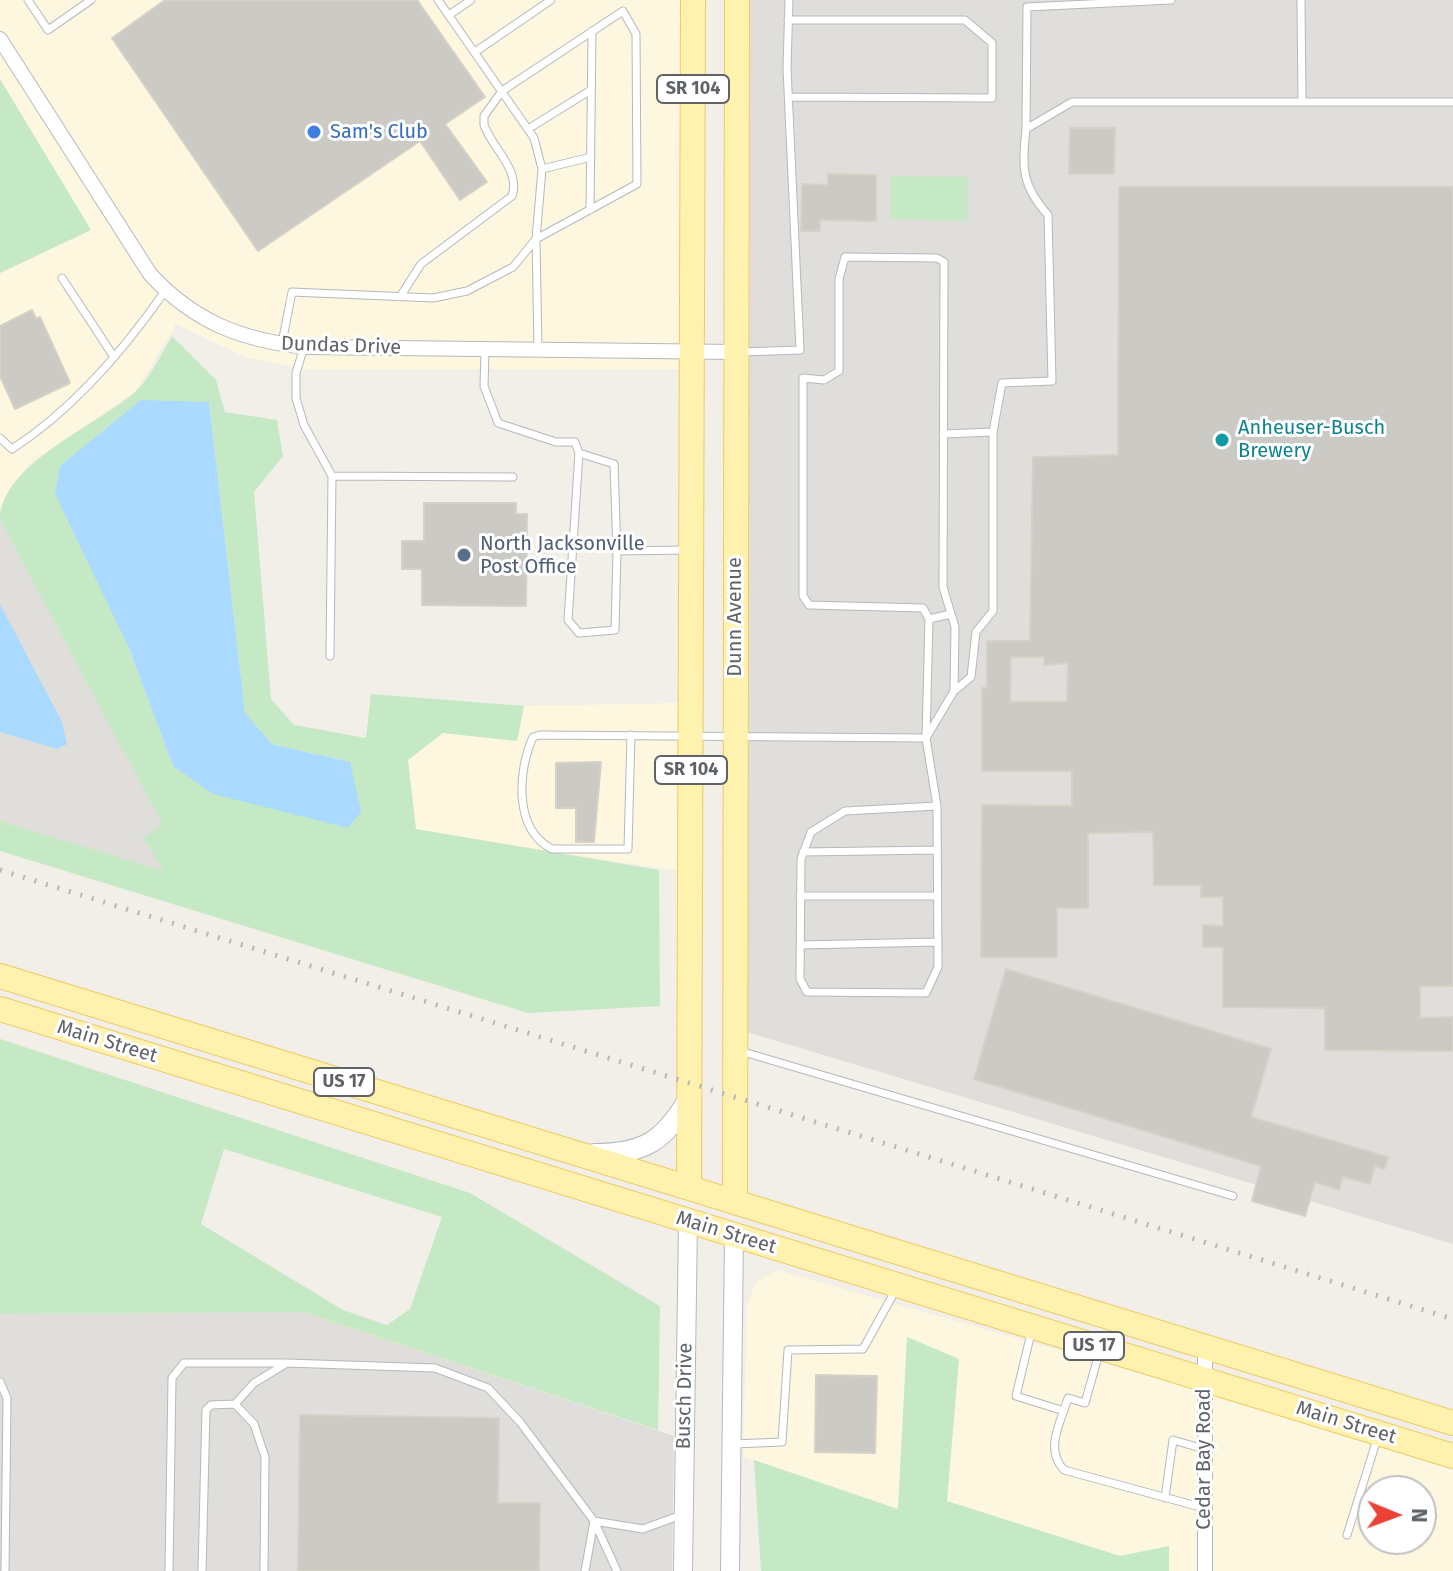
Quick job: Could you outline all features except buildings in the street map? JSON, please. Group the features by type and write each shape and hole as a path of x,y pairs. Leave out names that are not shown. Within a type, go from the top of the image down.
{"main road":[{"name":"SR 104","path":"688,1221 693,0"},
{"name":"Dunn Avenue","path":"734,1235 737,0"},
{"name":"Main Street","path":"0,976 1453,1423"},
{"name":"Main Street","path":"0,1009 1453,1456"},
{"path":"578,1154 619,1154 647,1147 675,1122 690,1097"}],"street":[{"name":"Dundas Drive","path":"0,39 5,55 133,252 165,291 204,320 247,338 304,347 736,352"},
{"name":"Busch Drive","path":"683,1571 688,1221"},
{"path":"730,1571 734,1235"},
{"name":"Cedar Bay Road","path":"1205,1346 1205,1571"}],"lane":[{"path":"28,0 48,30 91,0"},
{"path":"438,0 528,129 542,169 536,239 538,352"},
{"path":"449,15 471,0"},
{"path":"475,52 551,0"},
{"path":"736,352 800,350 789,97 789,0"},
{"path":"926,738 954,691 971,677 976,632 993,611 993,432 1002,383 1052,381 1048,215 1030,194 1022,162 1026,129 1027,7 1171,0"},
{"path":"1301,0 1302,101"},
{"path":"281,345 292,292 400,297 433,298 467,291 513,267 536,239 637,184 636,34 623,11 502,91 484,116 484,125 511,171 514,182 512,196 421,264 400,297"},
{"path":"788,20 965,20 992,43 992,98 789,97"},
{"path":"590,210 592,31"},
{"path":"528,129 591,90"},
{"path":"1026,129 1072,102 1453,102"},
{"path":"542,169 591,157"},
{"path":"937,806 845,811 811,832 803,852 800,896 800,979 807,992 926,993 938,967 937,806 926,738 929,619 923,608 809,605 803,596 803,378 824,380 839,371 839,279 845,257 937,258 944,262 943,587 955,627 954,691"},
{"path":"62,278 114,357"},
{"path":"0,438 12,449 38,432 114,357 165,291"},
{"path":"304,347 296,373 296,398 304,425 332,476 330,656"},
{"path":"485,351 484,386 498,423 556,442 575,442 579,453 568,620 579,633 615,630 617,551 614,464 579,453"},
{"path":"943,434 993,432"},
{"path":"332,476 513,477"},
{"path":"617,551 692,549"},
{"path":"929,619 951,614"},
{"path":"631,735 628,849 552,849 541,843 530,825 521,794 521,772 533,737 631,735 691,735 926,738"},
{"path":"803,852 937,850"},
{"path":"800,896 937,896"},
{"path":"800,945 938,942"},
{"path":"734,1049 1233,1196"},
{"path":"732,1444 782,1442 788,1350 863,1349 898,1285"},
{"path":"1032,1327 1016,1396 1064,1411"},
{"path":"1100,1348 1085,1403 1068,1398 1053,1448 1054,1460 1064,1470 1205,1508"},
{"path":"169,1571 172,1378 184,1363 435,1368 488,1388 520,1422 594,1521 617,1571"},
{"path":"202,1571 204,1419 211,1405 235,1404 254,1383 287,1363"},
{"path":"0,1382 7,1398 5,1571"},
{"path":"235,1404 254,1424 265,1457 264,1571"},
{"path":"1347,1535 1379,1433"},
{"path":"1165,1498 1173,1440 1204,1449"},
{"path":"594,1521 643,1529 684,1514"},
{"path":"585,1571 594,1521"}],"shaded area":[{"path":"0,0 681,0 680,369 305,369 245,357 176,324 136,391 29,464 0,509 0,273 91,230 0,79"},
{"name":"Anheuser-Busch Brewery","path":"750,0 1453,0 1453,1244 747,1032"},
{"path":"0,520 164,825 164,872 0,821"},
{"path":"678,703 677,871 416,830 408,760 443,733 517,741 524,706"},
{"path":"777,1270 1195,1389 1453,1470 1453,1571 1169,1571 1169,1546 1120,1556 946,1501 959,1359 908,1337 898,1510 743,1457 747,1306 756,1282"},
{"path":"303,1312 674,1436 672,1571 0,1571 0,1314"}],"green space":[{"path":"0,79 91,230 0,273"},
{"path":"891,176 968,177 967,221 890,219"},
{"path":"172,336 216,380 225,412 277,420 283,456 254,492 271,699 294,725 366,738 371,694 524,706 517,741 443,733 408,760 416,829 659,870 660,1006 528,1013 0,851 0,821 164,871 143,837 163,825 0,520 4,500 16,481 54,448 134,393 150,374","holes":["209,402 245,714 272,744 350,762 173,766 129,648"]},
{"path":"0,1039 470,1193 660,1306 658,1430 303,1312 0,1314","holes":["224,1149 442,1217 410,1309 387,1325 343,1310 201,1224"]},
{"path":"907,1337 959,1359 947,1501 1120,1556 1169,1546 1169,1571 761,1571 754,1460 898,1509"}],"water":[{"path":"141,400 209,402 245,713 272,744 350,762 361,812 348,828 213,794 173,766 129,648 55,494 60,466"},
{"path":"0,604 62,722 67,744 57,749 0,732"}],"railway":[{"path":"0,870 1453,1319"}],"place":[{"name":"Sam's Club","path":"314,132"},
{"name":"Anheuser-Busch Brewery","path":"1222,440"},
{"name":"North Jacksonville Post Office","path":"464,555"}]}
